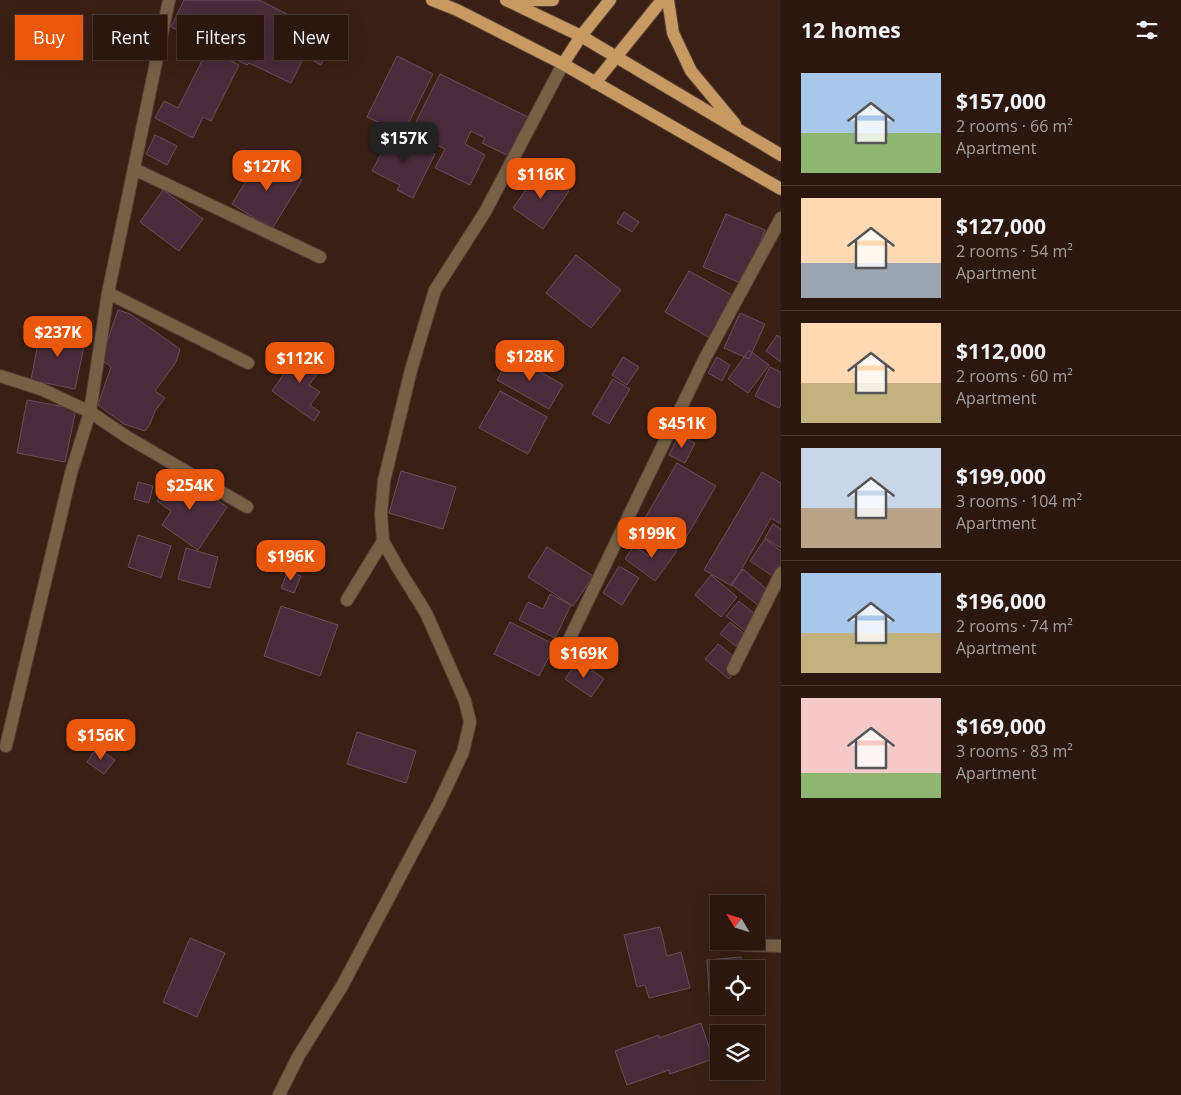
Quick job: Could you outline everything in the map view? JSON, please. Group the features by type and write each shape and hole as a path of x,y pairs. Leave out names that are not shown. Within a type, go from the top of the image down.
{"main road":[{"path":"432,0 457,10 563,64 781,190"},
{"path":"506,0 581,36 781,155"},
{"path":"506,0 551,0"},
{"path":"563,64 581,36 610,0"},
{"path":"595,82 662,0"},
{"path":"668,0 673,33 691,71 741,131"}],"street":[{"path":"6,746 71,473 90,412 108,293 169,0"},
{"path":"279,1095 298,1057 342,986 439,803 463,752 470,722 465,701 426,613 383,541 381,514 384,480 410,370 435,290 485,212 563,64"},
{"path":"134,169 320,257"},
{"path":"565,648 705,358 781,218"},
{"path":"108,293 248,363"},
{"path":"0,376 41,388 90,412 127,437 246,507"},
{"path":"347,600 383,541"},
{"path":"733,669 781,573"},
{"path":"765,946 781,946"}],"building":[{"path":"184,0 259,0 289,15 274,15 274,60 302,60 291,83 249,63 247,65 237,60 264,60 264,15 177,15 177,30 171,27"},
{"path":"397,56 433,74 403,134 367,117"},
{"path":"202,60 229,60 239,65 211,121 203,117 193,138 155,118 164,101 178,108"},
{"path":"312,60 324,60 321,65"},
{"path":"440,74 528,117 509,156 482,143 485,138 471,131 465,144 485,155 470,185 435,168 445,149 411,132"},
{"path":"392,133 435,154 413,198 397,190 400,185 372,171"},
{"path":"155,135 177,146 167,165 146,154"},
{"path":"262,155 302,180 272,229 232,204"},
{"path":"540,170 569,191 543,229 513,208"},
{"path":"163,190 203,219 179,251 140,222"},
{"path":"624,212 639,222 632,232 617,223"},
{"path":"726,214 765,230 743,284 703,267"},
{"path":"576,255 621,290 591,328 546,293"},
{"path":"689,271 734,296 710,338 665,312"},
{"path":"118,310 130,314 180,349 176,362 155,391 165,398 155,411 145,431 124,424 98,405 111,367 101,359"},
{"path":"740,313 765,324 749,359 724,348"},
{"path":"41,328 86,337 75,389 31,380"},
{"path":"777,335 781,338 781,362 766,351"},
{"path":"301,349 324,365 309,385 320,392 310,405 320,412 314,421 272,391"},
{"path":"749,350 769,365 748,393 728,379"},
{"path":"511,355 563,385 549,409 497,380"},
{"path":"623,357 639,367 627,385 612,375"},
{"path":"717,357 730,365 722,381 708,373"},
{"path":"770,367 781,372 781,404 779,408 755,396"},
{"path":"613,379 630,389 609,424 592,414"},
{"path":"500,391 547,417 528,454 479,428"},
{"path":"27,400 76,409 65,462 17,453"},
{"path":"679,435 695,443 685,463 669,455"},
{"path":"677,463 716,486 684,541 645,518"},
{"path":"401,471 456,487 443,529 389,513"},
{"path":"177,472 227,507 198,550 162,525 171,511 157,501"},
{"path":"762,472 781,483 781,524 771,518 732,586 704,570"},
{"path":"138,482 153,486 149,503 134,499"},
{"path":"773,524 781,529 781,548 765,538"},
{"path":"138,535 171,546 161,578 128,567"},
{"path":"661,539 677,551 655,581 625,559 634,546 649,556"},
{"path":"765,539 781,551 781,573 777,579 750,561"},
{"path":"547,547 593,576 573,606 528,577"},
{"path":"186,548 218,557 210,588 178,579"},
{"path":"619,566 639,578 622,605 603,593"},
{"path":"743,569 770,592 759,606 731,584"},
{"path":"288,571 301,576 294,593 281,588"},
{"path":"711,575 737,597 721,617 695,595"},
{"path":"550,594 571,605 555,638 519,620 528,602 543,609"},
{"path":"739,601 762,620 750,635 726,616"},
{"path":"281,606 338,625 320,676 264,656"},
{"path":"510,622 555,645 539,676 494,654"},
{"path":"730,622 745,634 736,646 720,634"},
{"path":"718,644 742,663 729,679 705,659"},
{"path":"578,660 604,679 591,697 565,679"},
{"path":"357,732 416,751 406,783 347,764"},
{"path":"97,747 115,760 104,774 87,762"},
{"path":"660,927 667,956 681,952 690,988 649,998 645,985 637,987 624,935"},
{"path":"190,938 225,953 197,1017 163,1002"},
{"path":"741,957 741,960 710,960 710,1008 707,960"},
{"path":"701,1023 710,1050 710,1060 670,1074 669,1070 627,1085 615,1051 659,1035 659,1038"}]}
